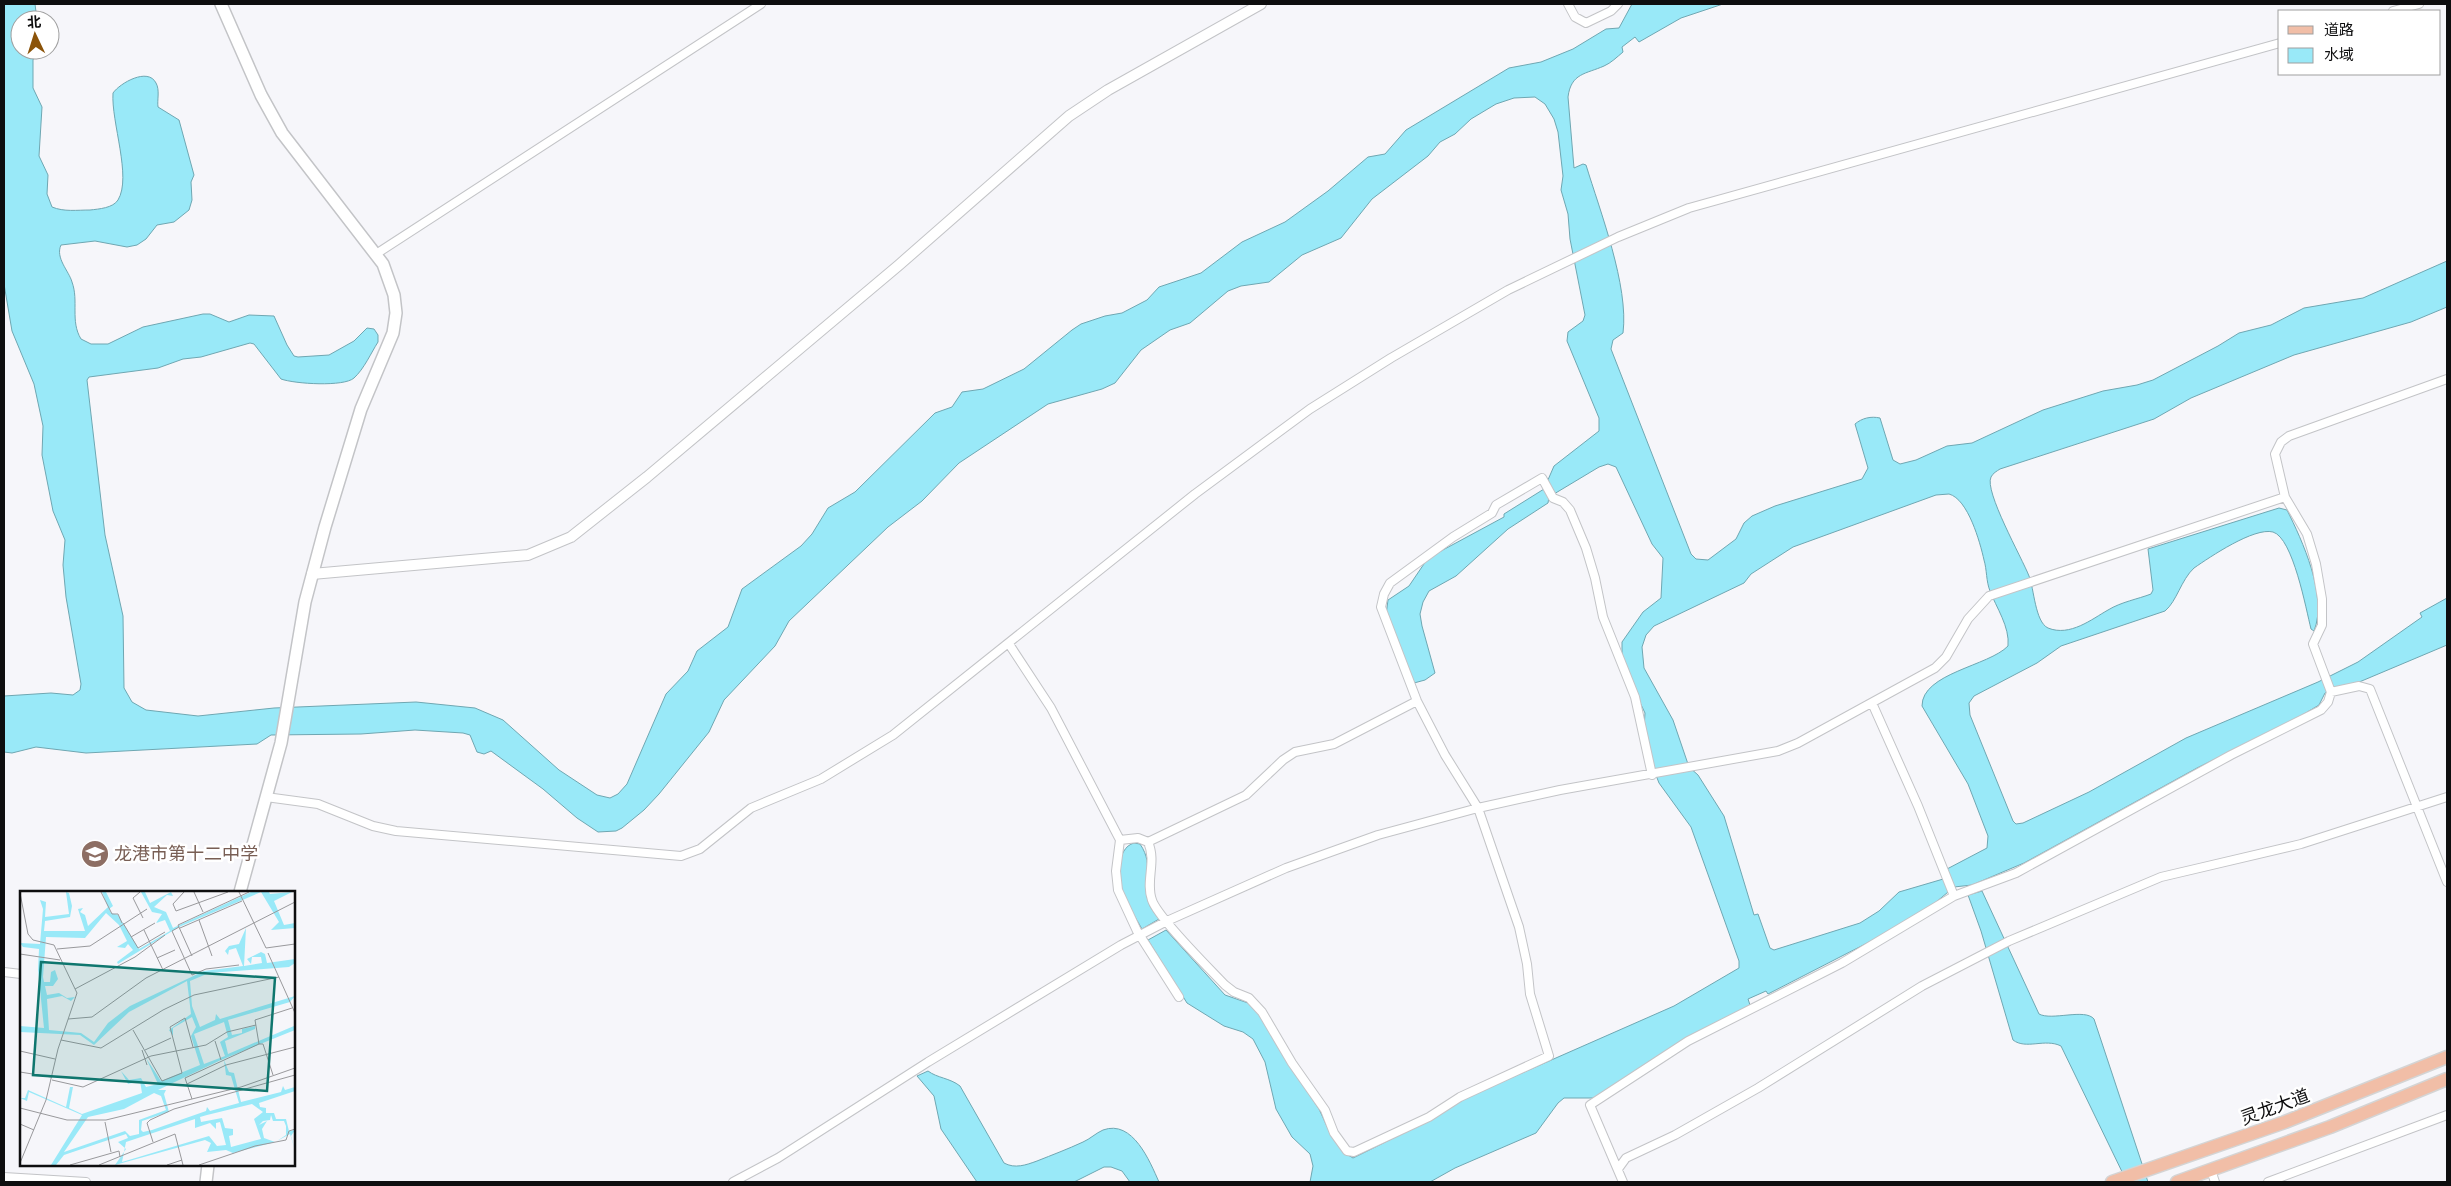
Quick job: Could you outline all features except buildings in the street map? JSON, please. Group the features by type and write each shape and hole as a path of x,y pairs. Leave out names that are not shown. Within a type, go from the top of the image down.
{"main road":[{"path":"221,4 261,95 282,133 327,194 376,254 392,287 396,323 390,343 368,390 354,427 312,574 281,743 240,891"},
{"name":"灵龙大道","path":"2112,1182 2164,1166 2322,1108 2447,1058"},
{"path":"2177,1182 2213,1176 2447,1079"},
{"path":"206,1182 208,1166"}],"street":[{"path":"376,254 761,4"},
{"path":"312,574 528,555 571,537 900,265 1022,160 1069,116 1108,90 1260,4"},
{"path":"1568,4 1575,17 1586,23 1611,11 1618,4"},
{"path":"2397,10 2419,4"},
{"path":"266,797 318,804 373,826 396,830 686,855 700,849 751,808 821,779 875,747 940,699 1195,494 1310,409 1391,358 1508,290 1618,237 1710,202 2278,44"},
{"path":"1623,1182 1590,1105 1688,1041 1842,963 1953,893 2016,873 2231,755 2321,710 2328,702 2331,693 2313,644 2322,624 2322,599 2316,564 2307,534 2286,497 2275,454 2278,446 2285,439 2447,379"},
{"path":"1148,842 1153,860 1151,897 1155,907 1225,985 1234,992 1249,998 1259,1008 1292,1064 1325,1110 1334,1134 1344,1149 1350,1152 1365,1148 1429,1117 1460,1097 1549,1056 1530,994 1527,964 1519,927 1478,808 1445,755 1417,700 1381,608 1386,589 1407,569 1453,536 1492,513 1496,505 1542,478 1553,498 1563,502 1570,510 1586,548 1595,578 1603,617 1635,697 1653,775"},
{"path":"733,1182 778,1158 996,1021 1122,945 1167,921 1317,856 1378,835 1478,808 1551,792 1778,751 1872,703 1941,663 1951,651 1968,619 1989,596 2286,497"},
{"path":"1009,644 1051,708 1120,840 1116,884 1140,936 1179,997"},
{"path":"2331,693 2359,686 2370,688 2447,882"},
{"path":"1120,840 1138,838 1148,842 1246,795 1283,760 1295,752 1334,744 1417,700"},
{"path":"1872,703 1918,806 1953,893"},
{"path":"1618,1169 1626,1158 1674,1135 1725,1107 1922,986 2010,941 2161,877 2301,844 2447,797"},
{"path":"4,972 20,974"},
{"path":"2268,1182 2447,1115"},
{"path":"4,1177 86,1182"}],"water":[{"path":"4,4 35,4 36,10 10,10 10,60 33,60 33,88 42,107 39,156 48,175 47,194 52,207 66,210 90,210 101,209 116,203 122,190 123,178 113,93 128,81 141,76 152,78 156,83 158,107 179,120 194,175 191,182 192,200 189,210 174,222 157,225 146,239 137,245 127,247 95,241 61,245 61,260 74,289 75,318 81,339 91,344 108,344 143,327 203,314 210,314 229,322 249,315 274,316 287,345 294,356 298,357 329,355 354,341 367,328 374,329 378,335 378,342 361,370 354,378 340,383 308,383 281,379 254,344 250,343 201,357 183,359 158,368 89,377 87,380 105,535 123,616 124,688 132,702 146,710 198,716 274,708 416,702 475,708 503,720 559,770 597,795 610,798 618,794 627,784 666,694 688,671 697,651 728,627 742,589 801,546 812,534 828,508 855,492 935,413 952,407 962,392 983,389 1024,369 1081,324 1105,316 1122,313 1147,300 1159,287 1201,273 1242,242 1285,222 1328,191 1368,157 1385,154 1406,130 1509,68 1541,62 1573,49 1606,29 1619,28 1632,4 1723,4 1681,18 1639,42 1635,37 1622,47 1623,52 1612,62 1585,73 1576,79 1572,83 1568,97 1574,168 1583,164 1586,165 1612,249 1622,293 1623,333 1613,340 1611,349 1691,554 1696,559 1708,560 1736,539 1744,523 1752,516 1775,506 1862,479 1868,468 1855,424 1864,419 1870,417 1880,418 1893,460 1900,464 1916,460 1947,446 1972,443 2043,410 2103,391 2153,380 2239,333 2271,325 2304,308 2363,298 2447,261 2447,307 2411,322 2294,355 2191,398 2154,419 2000,469 1991,477 1990,485 1998,510 2031,581 2040,619 2048,628 2056,630 2072,629 2118,605 2151,594 2153,590 2148,549 2279,508 2287,510 2300,537 2316,585 2318,602 2314,631 2311,629 2298,575 2287,547 2280,537 2273,532 2255,534 2232,544 2194,568 2186,578 2173,602 2165,611 2061,646 2037,663 1974,696 1969,703 1970,715 2013,821 2016,824 2023,823 2089,792 2186,738 2318,682 2358,662 2422,617 2420,613 2447,598 2447,645 2345,688 2325,693 2319,705 2294,720 2197,768 2024,863 1972,885 1954,887 1935,903 1875,939 1768,994 1766,991 1748,999 1751,1008 1594,1098 1564,1098 1558,1103 1536,1133 1455,1168 1430,1182 1310,1182 1313,1166 1310,1154 1292,1137 1276,1109 1265,1062 1253,1039 1243,1032 1224,1026 1187,1003 1148,940 1166,930 1225,995 1248,1003 1260,1013 1281,1052 1319,1109 1331,1135 1343,1152 1353,1158 1428,1121 1465,1098 1674,1006 1739,968 1739,961 1691,827 1659,783 1652,765 1644,728 1645,713 1626,673 1622,656 1622,642 1643,612 1661,598 1663,558 1652,544 1616,467 1608,464 1599,467 1549,497 1548,503 1508,529 1456,576 1429,591 1423,602 1420,614 1435,673 1425,680 1414,683 1386,615 1388,600 1409,586 1428,558 1504,517 1504,514 1544,489 1554,466 1599,431 1599,418 1567,341 1568,332 1583,321 1585,315 1570,239 1568,214 1561,190 1563,176 1558,132 1554,119 1545,104 1535,97 1514,98 1496,104 1471,119 1455,134 1440,142 1428,156 1372,199 1341,238 1302,255 1269,282 1241,286 1228,291 1190,323 1170,330 1141,350 1115,383 1102,389 1048,404 959,463 922,501 888,527 789,621 775,646 724,700 709,732 659,794 644,810 616,831 598,832 577,818 543,789 491,751 484,754 477,752 470,735 463,733 415,730 361,734 271,735 257,744 86,753 36,747 12,753 4,752 4,696 51,693 73,695 80,690 81,684 66,597 63,565 65,540 53,511 42,455 43,426 34,384 12,331 4,284","holes":["1949,494 1962,504 1972,522 1980,543 1989,587 2007,632 2008,646 1999,653 1944,678 1925,695 1922,706 1968,784 1988,836 1987,848 1947,869 1950,877 1899,892 1879,911 1860,923 1774,950 1770,948 1758,914 1754,915 1724,816 1698,775 1689,767 1673,720 1644,668 1642,647 1646,635 1654,626 1744,583 1751,574 1793,547 1936,495"]},
{"path":"1134,843 1140,844 1145,852 1148,868 1147,898 1159,919 1142,929 1125,899 1121,889 1119,873 1124,851"},
{"path":"1982,891 2039,1014 2052,1016 2076,1014 2090,1016 2094,1019 2148,1182 2127,1182 2061,1046 2049,1043 2024,1044 2013,1040 1981,931 1968,895"},
{"path":"928,1071 960,1086 1004,1163 1008,1165 1020,1166 1029,1164 1083,1142 1103,1130 1114,1128 1132,1136 1139,1144 1159,1182 1130,1182 1122,1171 1111,1167 1104,1167 1074,1182 977,1182 941,1129 934,1096 917,1076"}],"place":[{"name":"龙港市第十二中学","path":"95,854"}]}
